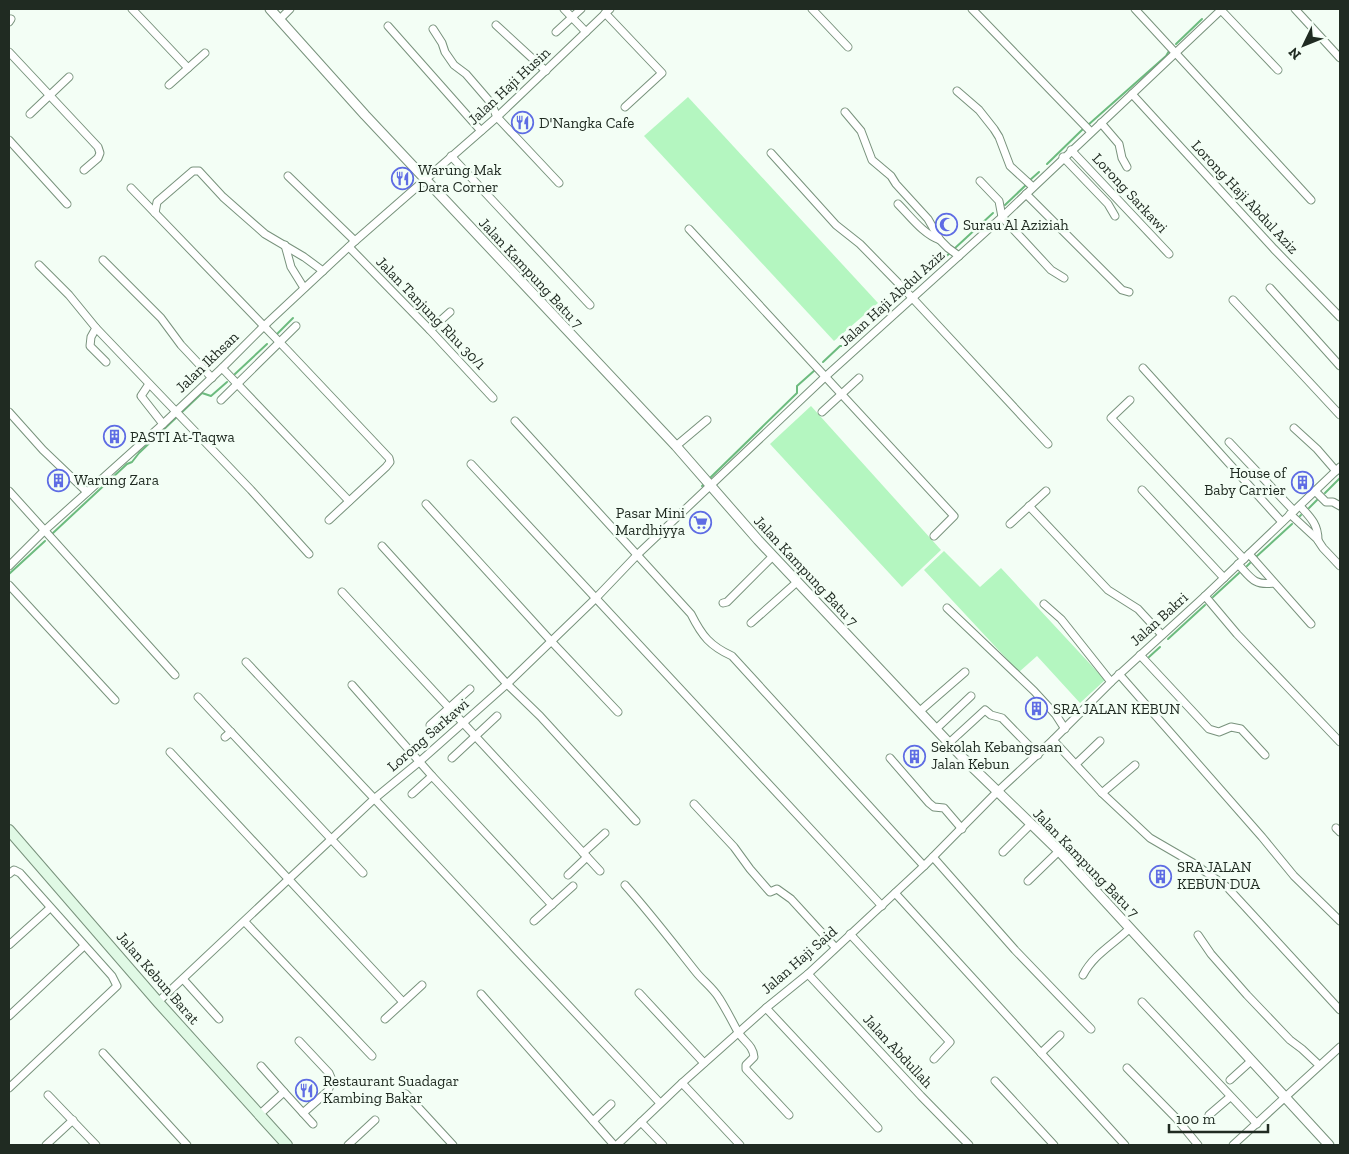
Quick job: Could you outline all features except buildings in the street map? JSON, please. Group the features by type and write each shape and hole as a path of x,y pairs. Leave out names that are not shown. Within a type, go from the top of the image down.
{"main road":[{"name":"Jalan Kebun Barat","path":"9,830 158,1002 287,1145"}],"street":[{"path":"132,9 188,68"},
{"name":"Jalan Kampung Batu 7","path":"270,9 424,179 676,446 797,582 949,743 1059,851 1328,1145"},
{"path":"280,19 290,9"},
{"path":"564,9 586,32"},
{"path":"556,32 581,9"},
{"path":"812,9 848,47"},
{"path":"972,9 1090,131"},
{"path":"1136,9 1311,200"},
{"path":"1295,9 1340,58"},
{"path":"1220,10 1278,70"},
{"name":"Jalan Haji Abdul Aziz","path":"711,486 911,296 1002,217 1026,194 1029,184 1101,123 1220,10"},
{"path":"607,11 662,73 625,107"},
{"name":"Jalan Haji Husin","path":"424,179 497,117 546,72 607,11"},
{"path":"496,25 546,72"},
{"path":"388,26 481,131"},
{"path":"434,29 445,52 454,65 466,74 491,103 497,117 558,182"},
{"path":"9,52 100,150 98,158 84,170"},
{"path":"169,85 205,53"},
{"path":"30,114 69,77"},
{"path":"957,91 979,110 994,129 1010,166 1029,184"},
{"name":"Lorong Haji Abdul Aziz","path":"1132,94 1274,249 1340,316"},
{"path":"845,112 861,131 872,160 891,176 928,219 940,240 957,255"},
{"path":"1101,123 1119,144 1122,158 1127,167"},
{"path":"9,140 67,204"},
{"name":"Lorong Sarkawi","path":"1071,150 1169,254"},
{"path":"771,154 836,225 860,244 911,296 1048,444"},
{"path":"451,156 590,304"},
{"path":"1063,157 1108,204 1115,216"},
{"path":"155,213 156,202 196,170 221,199 265,234 323,271"},
{"path":"288,176 356,240"},
{"name":"Jalan Ikhsan","path":"9,566 87,492 163,424 178,414 264,326 424,179"},
{"path":"980,181 1000,201 1002,217 1051,270 1064,278"},
{"path":"131,188 389,458 390,462 386,467 329,520"},
{"path":"1026,194 1122,290 1129,292"},
{"path":"898,204 925,232 931,237 940,240"},
{"path":"689,229 954,516 934,536"},
{"path":"285,245 291,266 304,288"},
{"name":"Jalan Tanjung Rhu 30/1","path":"348,247 430,330 493,398"},
{"path":"103,260 160,318 181,345 212,378"},
{"path":"39,265 309,554"},
{"path":"1270,288 1340,366"},
{"path":"1233,300 1340,415"},
{"path":"430,330 450,312"},
{"path":"221,400 235,383 296,326"},
{"path":"96,328 90,337 90,346 106,362"},
{"path":"222,368 349,501"},
{"path":"1143,368 1282,522"},
{"path":"822,412 860,378"},
{"path":"149,384 141,396 163,424"},
{"path":"1130,400 1111,418 1243,559 1274,583 1311,624"},
{"path":"9,412 43,450 87,492"},
{"path":"676,446 707,420"},
{"path":"515,421 691,614 702,635 718,650 732,656 924,866"},
{"path":"1294,428 1338,469"},
{"path":"1229,442 1295,511 1340,566"},
{"path":"471,464 595,600 882,906"},
{"name":"Jalan Bakri","path":"997,792 1053,740 1119,674 1205,596 1338,469"},
{"name":"Lorong Sarkawi","path":"158,1002 374,799 507,684 595,600 638,554 711,486"},
{"path":"9,490 174,675"},
{"path":"1142,490 1224,578"},
{"path":"1315,490 1326,502 1333,502 1340,506"},
{"path":"1010,524 1046,491"},
{"path":"426,504 618,712"},
{"path":"1029,506 1108,590 1138,609 1162,635"},
{"path":"1295,511 1313,520 1318,540"},
{"path":"382,546 507,684 540,716 636,821"},
{"path":"722,603 727,602 773,556"},
{"path":"1243,559 1256,583 1274,583"},
{"path":"751,623 797,582"},
{"path":"9,585 115,700"},
{"path":"342,592 600,871"},
{"path":"1205,596 1237,634 1340,742"},
{"path":"1044,604 1061,619 1111,682"},
{"path":"947,608 1034,691 1056,714 1065,728"},
{"path":"1140,656 1209,729 1218,732 1231,727 1241,729 1265,756"},
{"path":"246,662 660,1103"},
{"path":"920,711 965,672"},
{"path":"1119,674 1294,876 1340,921"},
{"path":"352,685 419,762 552,905"},
{"path":"430,725 470,689"},
{"path":"936,729 971,696"},
{"path":"198,697 228,734 363,873"},
{"path":"949,743 984,710 991,715 1002,718 1038,754"},
{"path":"452,758 497,716"},
{"path":"1053,740 1102,793 1150,838 1193,863 1227,887 1340,1010"},
{"path":"1076,764 1100,741"},
{"path":"170,752 403,1002"},
{"path":"890,758 929,803 934,807 944,808 962,830"},
{"path":"1102,793 1135,765"},
{"path":"412,794 432,776"},
{"name":"Jalan Haji Said","path":"616,1145 738,1032 808,974 835,947 882,906 962,830 997,792"},
{"path":"694,804 734,847 770,892 777,889 791,899 835,947"},
{"path":"1003,852 1031,824"},
{"path":"568,875 605,833"},
{"path":"1028,881 1059,851"},
{"path":"933,857 1015,950 1091,1029"},
{"path":"9,874 14,870 20,873 112,976 117,986 9,1088"},
{"path":"625,885 719,998 738,1032 752,1048 754,1057 746,1065 746,1069 788,1115"},
{"path":"534,921 573,886"},
{"path":"895,893 1125,1145"},
{"path":"9,945 50,908"},
{"path":"245,922 372,1056"},
{"path":"1083,975 1100,952 1116,942 1130,928"},
{"path":"850,934 950,1042 934,1058"},
{"path":"1198,935 1211,954 1247,995 1290,1040 1319,1065"},
{"path":"9,1016 84,946"},
{"name":"Jalan Abdullah","path":"808,974 969,1145"},
{"path":"183,980 220,1019"},
{"path":"385,1019 422,985"},
{"path":"639,993 704,1063"},
{"path":"481,994 616,1145"},
{"path":"1142,1002 1257,1124"},
{"path":"766,1008 878,1128"},
{"path":"1041,1053 1060,1035"},
{"path":"299,1041 329,1074 332,1080 328,1090 303,1113"},
{"path":"1233,1145 1319,1065 1339,1049"},
{"path":"103,1053 187,1145"},
{"path":"1230,1080 1251,1061"},
{"path":"261,1066 313,1124"},
{"path":"1127,1068 1176,1118 1198,1145"},
{"path":"995,1081 1054,1145"},
{"path":"682,1083 740,1145"},
{"path":"259,1115 284,1092"},
{"path":"48,1094 96,1145"},
{"path":"406,1094 453,1145"},
{"path":"1209,1115 1230,1097"},
{"path":"593,1121 611,1104"},
{"path":"46,1145 72,1120"},
{"path":"348,1145 375,1120"},
{"path":"641,1122 663,1145"}],"green space":[{"path":"688,97 878,303 834,341 644,136"},
{"path":"811,406 941,550 902,587 770,444"},
{"path":"944,551 980,587 1001,568 1105,680 1080,703 1037,656 1019,672 924,570"}],"waterway":[{"path":"1176,44 1202,19"},
{"path":"1088,125 1166,56 1169,51"},
{"path":"1047,164 1084,128"},
{"path":"1030,180 1039,172"},
{"path":"1005,205 1027,184"},
{"path":"954,249 993,213"},
{"path":"908,291 951,252"},
{"path":"823,362 840,346 845,346 904,294"},
{"path":"277,334 293,318"},
{"path":"235,374 267,344"},
{"path":"711,477 797,393 797,386 815,370"},
{"path":"53,533 127,464 132,462 202,393 211,396 227,382"},
{"path":"1325,493 1340,478"},
{"path":"1309,508 1317,500"},
{"path":"1257,556 1292,524"},
{"path":"9,574 45,541"},
{"path":"1247,566 1250,563"},
{"path":"1213,597 1239,573"},
{"path":"1168,639 1205,605"},
{"path":"1149,657 1160,647"}],"place":[{"name":"D'Nangka Cafe","path":"523,123"},
{"name":"Warung Mak Dara Corner","path":"402,179"},
{"name":"Surau Al Aziziah","path":"947,225"},
{"name":"PASTI At-Taqwa","path":"114,437"},
{"name":"Warung Zara","path":"58,480"},
{"name":"House of Baby Carrier","path":"1302,482"},
{"name":"Pasar Mini Mardhiyya","path":"701,522"},
{"name":"SRA JALAN KEBUN","path":"1037,709"},
{"name":"Sekolah Kebangsaan Jalan Kebun","path":"915,756"},
{"name":"SRA JALAN KEBUN DUA","path":"1161,876"},
{"name":"Restaurant Suadagar Kambing Bakar","path":"307,1090"}]}
